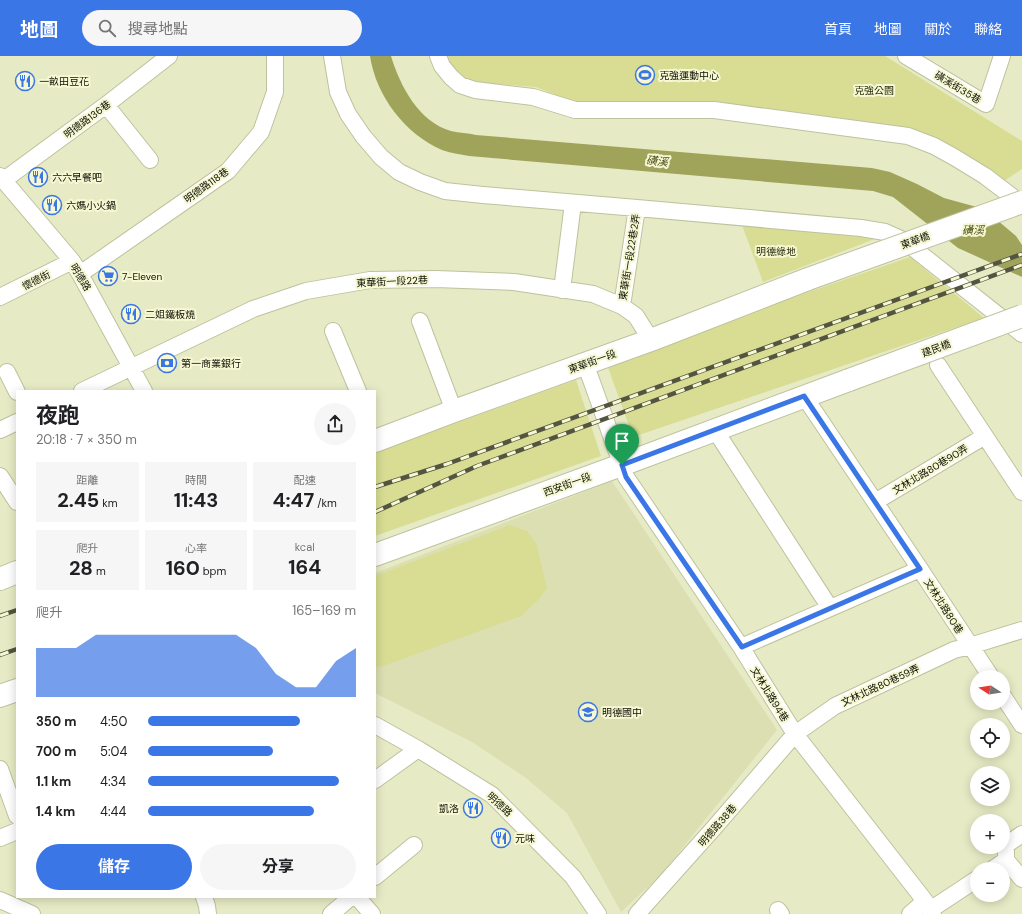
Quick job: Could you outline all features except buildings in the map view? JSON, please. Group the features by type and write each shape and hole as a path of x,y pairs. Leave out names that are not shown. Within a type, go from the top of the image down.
{"street":[{"name":"明德路136巷","path":"2,178 106,105 169,56"},
{"name":"明德路118巷","path":"76,268 228,171 261,132 275,92 274,56"},
{"path":"332,56 338,92 348,114 362,136 381,157 400,172 420,182 445,191 861,228 885,232 903,240 1022,334"},
{"path":"438,56 442,66 460,85 475,90 533,97 575,110 714,110 908,136 934,146 954,157 985,176 1022,203"},
{"name":"磺溪街35巷","path":"906,56 986,104 1002,56"},
{"path":"106,105 150,160"},
{"name":"明德路","path":"2,178 76,268 143,390"},
{"path":"562,290 573,203"},
{"name":"東華橋","path":"808,279 1022,203"},
{"name":"東華街一段22巷2弄","path":"622,306 637,208"},
{"name":"懷德街","path":"0,298 76,268"},
{"name":"東華街一段22巷","path":"84,390 253,309 306,291 370,280 436,279 514,282 593,294 622,306 636,316 651,340"},
{"name":"東華街一段","path":"376,437 651,340 808,279"},
{"name":"建民橋","path":"849,380 1022,316"},
{"path":"420,321 454,410"},
{"path":"333,331 358,390"},
{"name":"文林北路94巷","path":"585,363 626,477 742,647 795,734 929,908"},
{"path":"938,364 1022,492"},
{"path":"7,372 16,390"},
{"name":"西安街一段","path":"376,555 849,380"},
{"name":"文林北路80巷","path":"804,396 985,670"},
{"path":"0,430 16,422"},
{"path":"716,430 830,608"},
{"name":"文林北路80巷90弄","path":"875,502 985,436"},
{"path":"0,476 16,500"},
{"path":"742,647 920,569"},
{"path":"0,579 16,572"},
{"name":"文林北路80巷59弄","path":"795,734 835,706 954,650 1022,630"},
{"path":"0,696 16,690"},
{"path":"1010,707 1022,725"},
{"name":"明德路","path":"376,726 418,749 492,795 573,877 598,914"},
{"name":"明德路38巷","path":"637,914 708,835 795,734"},
{"path":"376,779 418,749"},
{"path":"0,769 16,813"},
{"path":"0,838 16,831"},
{"path":"1001,862 1006,845 1022,834"},
{"path":"376,876 414,845"},
{"path":"1010,871 1022,879"},
{"path":"910,914 929,908 970,883"},
{"path":"331,914 350,898"},
{"path":"358,898 372,914"},
{"path":"0,900 32,914"}],"shaded area":[{"name":"明德國中","path":"612,481 777,730 661,875 621,912 567,813 526,778 472,742 376,694 376,573"}],"green space":[{"name":"克強公園","path":"444,56 885,56 1022,141 1022,169 1004,181 919,131 710,101 578,104 536,87 484,83 468,79 453,70"},
{"name":"明德綠地","path":"742,225 885,235 763,282"},
{"path":"910,257 984,318 633,437 606,362"},
{"path":"576,380 601,456 376,536 376,452"},
{"path":"510,525 527,531 536,543 547,588 538,600 521,616 383,666 376,667 376,576"}],"water":[{"name":"磺溪","path":"370,56 391,56 406,91 420,111 429,120 451,131 476,135 872,168 890,172 944,198 984,209 1016,236 1022,245 1022,277 958,248 893,197 873,191 469,156 442,150 416,134 394,112 373,71"}],"railway":[{"path":"376,487 447,464 1022,254"},
{"path":"376,512 477,466 1022,265"},
{"path":"0,616 16,610"},
{"path":"0,655 16,649"}],"place":[{"name":"克強運動中心","path":"645,75"},
{"name":"一畝田豆花","path":"25,81"},
{"name":"六六早餐吧","path":"38,177"},
{"name":"六媽小火鍋","path":"52,205"},
{"name":"7-Eleven","path":"108,276"},
{"name":"二姐鐵板燒","path":"131,314"},
{"name":"第一商業銀行","path":"167,363"},
{"name":"明德國中","path":"588,712"},
{"name":"凱洛","path":"473,808"},
{"name":"元味","path":"501,838"}],"route":[{"path":"804,396 920,569 742,647 626,477 622,465 804,396"}]}
